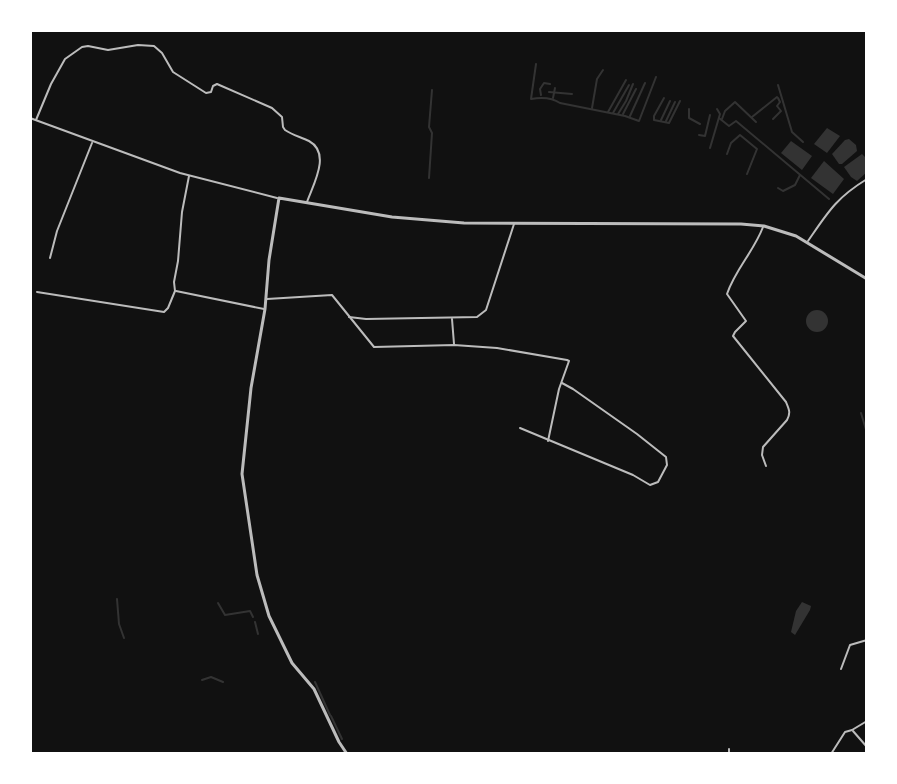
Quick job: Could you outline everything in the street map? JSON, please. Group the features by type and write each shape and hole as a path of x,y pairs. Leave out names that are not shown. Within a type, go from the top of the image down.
{"street":[{"path":"36,120 51,84 68,55 88,46 108,50 154,46 173,72 206,93 217,84 272,108 282,117 285,130 318,148 321,161 307,203"},
{"path":"30,118 189,176 279,198 392,217 464,223 764,226 807,242 867,279"},
{"path":"50,258 57,231 93,142"},
{"path":"37,292 164,312 175,291 182,212 189,176"},
{"path":"807,242 832,206 848,190 867,179"},
{"path":"279,198 251,388 242,474 257,575 269,616 292,663 314,689 347,754"},
{"path":"349,317 477,317 486,310 514,223"},
{"path":"764,226 727,294 746,321 733,336 789,409 790,416 763,447 766,466"},
{"path":"175,291 265,309"},
{"path":"266,299 332,295 374,347 454,345 510,349 569,361 548,441"},
{"path":"452,316 454,345"},
{"path":"520,428 650,485 658,482 667,465 666,457 561,383"},
{"path":"841,669 850,645 867,640"},
{"path":"831,754 845,732 867,721"},
{"path":"852,730 867,747"},
{"path":"729,749 729,754"}],"shaded area":[{"path":"827,128 840,136 827,153 814,144"},
{"path":"849,139 856,145 857,151 839,164 832,154"},
{"path":"791,141 812,156 802,170 781,153"},
{"path":"862,154 867,159 867,172 857,181 844,167"},
{"path":"824,161 844,179 833,194 811,178"},
{"path":"813,310 821,310 828,321 821,332 813,332 806,325 806,317"},
{"path":"802,602 811,606 795,635 791,632 796,611"}],"waterway":[{"path":"536,64 531,99 550,99 639,121 656,77"},
{"path":"592,108 597,79 603,70"},
{"path":"608,112 626,80"},
{"path":"541,95 540,89 544,83 550,84"},
{"path":"630,116 645,83"},
{"path":"618,114 633,84"},
{"path":"613,113 629,85"},
{"path":"778,85 792,132 803,142"},
{"path":"553,98 555,88"},
{"path":"623,114 636,89"},
{"path":"429,178 432,90"},
{"path":"549,92 572,94"},
{"path":"752,117 777,97"},
{"path":"664,98 654,120 669,123 680,101"},
{"path":"773,119 781,111 777,106 780,102 778,98"},
{"path":"661,120 670,101"},
{"path":"666,121 675,102"},
{"path":"722,119 725,111 735,102 756,122"},
{"path":"689,109 689,118 700,124"},
{"path":"710,148 720,114 717,109"},
{"path":"699,135 705,136 710,115"},
{"path":"719,118 729,126 736,121 829,199"},
{"path":"727,154 731,143 740,135 757,149 747,174"},
{"path":"778,188 783,191 795,185 800,175"},
{"path":"861,413 867,433"},
{"path":"117,599 119,624 124,638"},
{"path":"218,603 225,615 250,611 253,617"},
{"path":"255,622 258,634"},
{"path":"202,680 211,677 223,682"},
{"path":"315,682 330,715"},
{"path":"331,716 342,739"}]}
